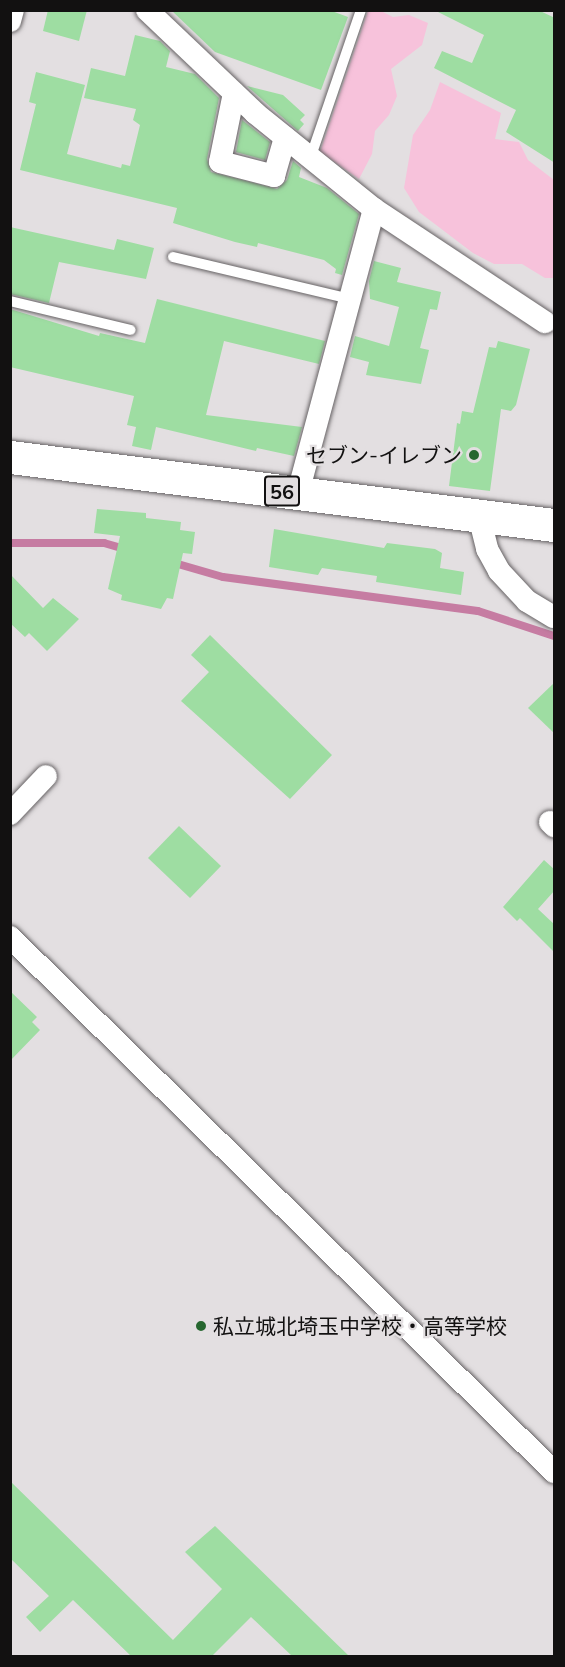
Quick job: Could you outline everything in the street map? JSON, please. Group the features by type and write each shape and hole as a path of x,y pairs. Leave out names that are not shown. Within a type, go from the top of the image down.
{"main road":[{"name":"56","path":"10,457 555,525"}],"street":[{"path":"10,21 13,10"},
{"path":"147,10 234,93 310,159 374,209 545,322"},
{"path":"234,93 220,162 274,176 285,138"},
{"path":"298,493 374,209"},
{"path":"479,516 486,549 499,571 527,601 555,617"},
{"path":"10,814 46,776"},
{"path":"10,937 555,1472"}],"lane":[{"path":"310,159 361,10"},
{"path":"173,256 350,299"},
{"path":"10,301 131,330"}],"shaded area":[{"path":"368,11 381,11 393,17 409,15 428,23 422,45 391,69 397,96 389,115 375,131 372,154 359,179 320,152"},
{"path":"440,82 501,113 495,139 519,142 528,160 554,180 554,278 545,278 522,264 494,264 473,253 419,212 404,188 413,135 430,110"}],"building":[{"path":"48,10 87,10 79,41 43,31"},
{"path":"171,10 329,10 348,17 321,90 215,52"},
{"path":"434,10 538,10 555,18 555,163 506,132 516,110 434,68 442,51 472,63 484,35"},
{"path":"135,35 160,41 170,51 166,67 195,74 219,98 207,159 211,172 277,189 287,180 293,161 301,168 299,177 327,188 359,214 342,275 335,273 336,269 324,260 258,243 257,247 235,242 173,223 177,208 20,170 36,104 29,102 36,72 85,85 67,154 121,168 122,164 130,166 140,125 133,120 136,109 84,98 91,68 125,76"},
{"path":"247,86 283,95 305,115 300,120 304,124 298,131"},
{"path":"242,120 270,142 265,160 236,152"},
{"path":"10,227 114,250 117,239 154,248 146,279 59,262 49,303 10,294"},
{"path":"374,261 401,268 397,282 441,292 437,310 430,309 420,348 429,350 421,384 366,375 369,362 350,357 355,336 389,346 399,307 370,299 369,281"},
{"path":"157,299 325,341 319,364 224,341 206,415 302,427 294,456 257,448 256,451 156,427 151,450 132,446 136,427 127,425 134,396 10,367 10,309 99,336 100,333 145,343"},
{"path":"498,341 530,349 516,405 511,411 501,409 490,491 449,486 457,423 460,424 462,411 473,413 489,347 496,348"},
{"path":"97,509 146,513 146,518 181,522 180,530 195,532 192,554 183,553 173,599 167,598 161,609 121,600 122,595 108,589 120,536 94,533"},
{"path":"274,529 384,548 387,543 435,549 442,553 440,568 464,572 461,595 376,582 377,576 322,568 318,575 269,567"},
{"path":"10,574 43,608 53,598 79,619 47,651 29,633 25,637 10,623"},
{"path":"210,635 332,755 290,799 181,701 209,672 191,655"},
{"path":"555,682 555,734 528,708"},
{"path":"179,826 221,866 190,898 148,858"},
{"path":"544,860 555,870 555,890 538,909 555,925 555,953 520,918 517,921 503,907"},
{"path":"10,991 37,1017 32,1022 40,1030 10,1061"},
{"path":"10,1481 173,1640 222,1589 185,1552 215,1526 349,1656 292,1656 251,1617 212,1656 131,1656 73,1600 40,1632 26,1617 49,1596 10,1558"}],"waterway":[{"path":"10,543 104,543 125,549"},
{"path":"171,562 223,577 478,611 554,636"}],"place":[{"name":"セブン-イレブン","path":"474,455"},
{"name":"私立城北埼玉中学校・高等学校","path":"201,1326"}]}
